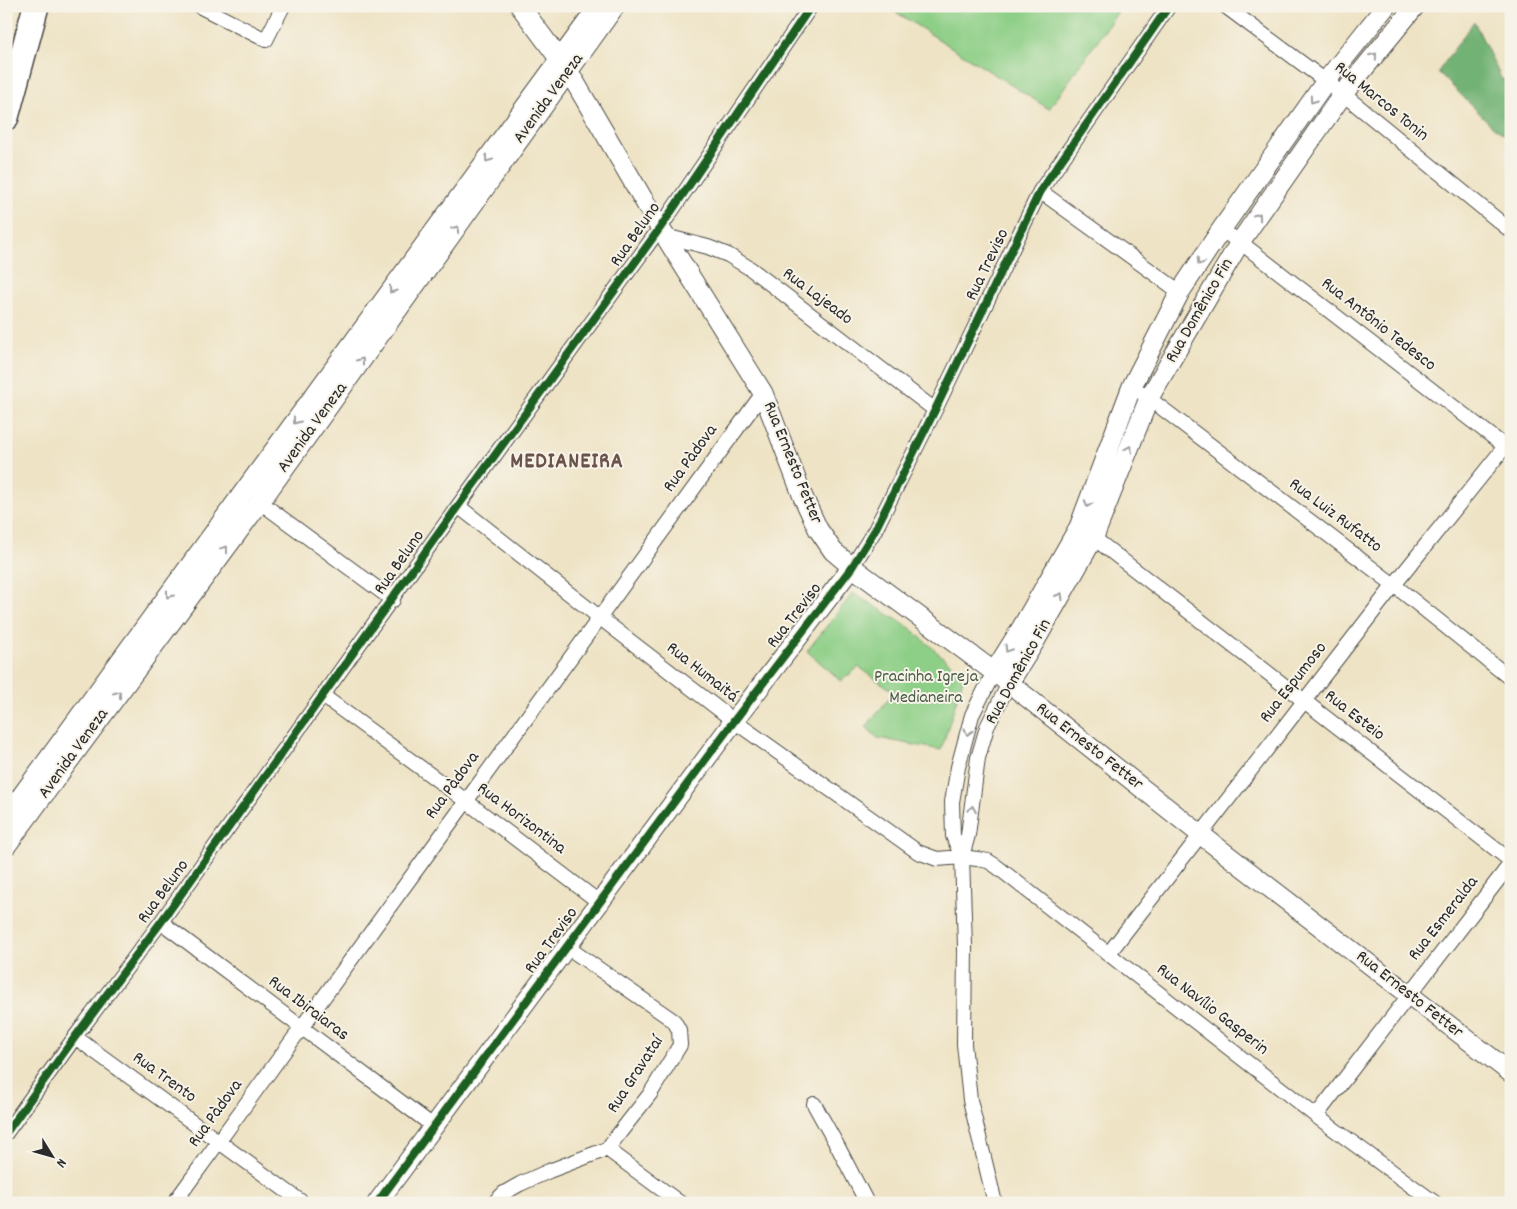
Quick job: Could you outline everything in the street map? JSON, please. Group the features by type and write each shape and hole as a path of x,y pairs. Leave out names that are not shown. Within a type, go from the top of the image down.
{"highway":[{"path":"8,110 36,6"}],"main road":[{"path":"8,110 47,6"},
{"name":"Rua Ernesto Fetter","path":"520,6 565,65 663,232 763,393 803,497 818,528 833,551 1009,683 1200,834 1511,1073"},
{"name":"Avenida Veneza","path":"201,567 260,502 565,65 599,6"},
{"name":"Avenida Veneza","path":"6,846 64,753 565,65 615,6"},
{"name":"Rua Domênico Fin","path":"994,672 1022,627 1087,532 1132,386 1180,292 1221,230 1326,81 1386,6"},
{"name":"Rua Domênico Fin","path":"1009,683 1034,643 1149,398 1240,242 1343,94 1415,6"},
{"name":"Rua Treviso","path":"377,1203 734,721 852,567"},
{"name":"Avenida Veneza","path":"6,817 64,753"}],"street":[{"path":"199,6 266,40 283,6"},
{"name":"Rua Beluno","path":"6,1133 161,922 393,600 458,506 663,232 811,6"},
{"name":"Rua Treviso","path":"852,567 875,530 935,410 1040,191 1170,6"},
{"name":"Rua Marcos Tonin","path":"1225,6 1343,94 1511,231"},
{"path":"1040,191 1180,292"},
{"name":"Rua Antônio Tedesco","path":"1221,230 1240,242 1509,445"},
{"name":"Rua Lajeado","path":"663,232 708,247 736,259 935,410"},
{"name":"Rua Luiz Rufatto","path":"1132,386 1394,585 1511,679"},
{"name":"Rua Pàdova","path":"174,1203 598,617 763,393"},
{"name":"Rua Espumoso","path":"1109,953 1394,585 1509,445"},
{"path":"260,502 393,600"},
{"name":"Rua Humaitá","path":"458,506 598,617 734,721 918,852 937,859 962,857"},
{"name":"Rua Esteio","path":"1087,532 1511,862"},
{"name":"Rua Domênico Fin","path":"962,857 953,836 952,802 958,767 972,715 994,672"},
{"name":"Rua Domênico Fin","path":"962,857 968,835 978,758 987,727 1009,683"},
{"name":"Rua Horizontina","path":"323,696 599,902"},
{"path":"962,857 965,946 964,1044 970,1100 995,1203"},
{"name":"Rua Navílio Gasperin","path":"962,857 988,861 996,866 1316,1116 1435,1203"},
{"name":"Rua Esmeralda","path":"1316,1116 1511,862"},
{"name":"Rua Ibiraiaras","path":"161,922 433,1126"},
{"name":"Rua Gravataí","path":"567,947 674,1021 679,1030 680,1045 650,1094 607,1149"},
{"name":"Rua Trento","path":"75,1037 303,1203"},
{"path":"814,1104 867,1203"},
{"path":"494,1203 504,1193 520,1184 607,1149 680,1203"}],"green space":[{"path":"886,6 1122,6 1049,109"},
{"path":"1474,21 1502,80 1511,78 1511,139 1492,126 1438,72"},
{"name":"Pracinha Igreja Medianeira","path":"853,593 909,627 964,676 941,750 878,738 866,727 894,692 859,667 841,681 807,651"}],"cycle path":[{"path":"6,1133 161,922 458,506 660,228 811,6"},
{"path":"377,1203 734,721 852,567 875,530 1040,191 1169,6"}],"district":[{"name":"MEDIANEIRA","path":"567,462"}]}
